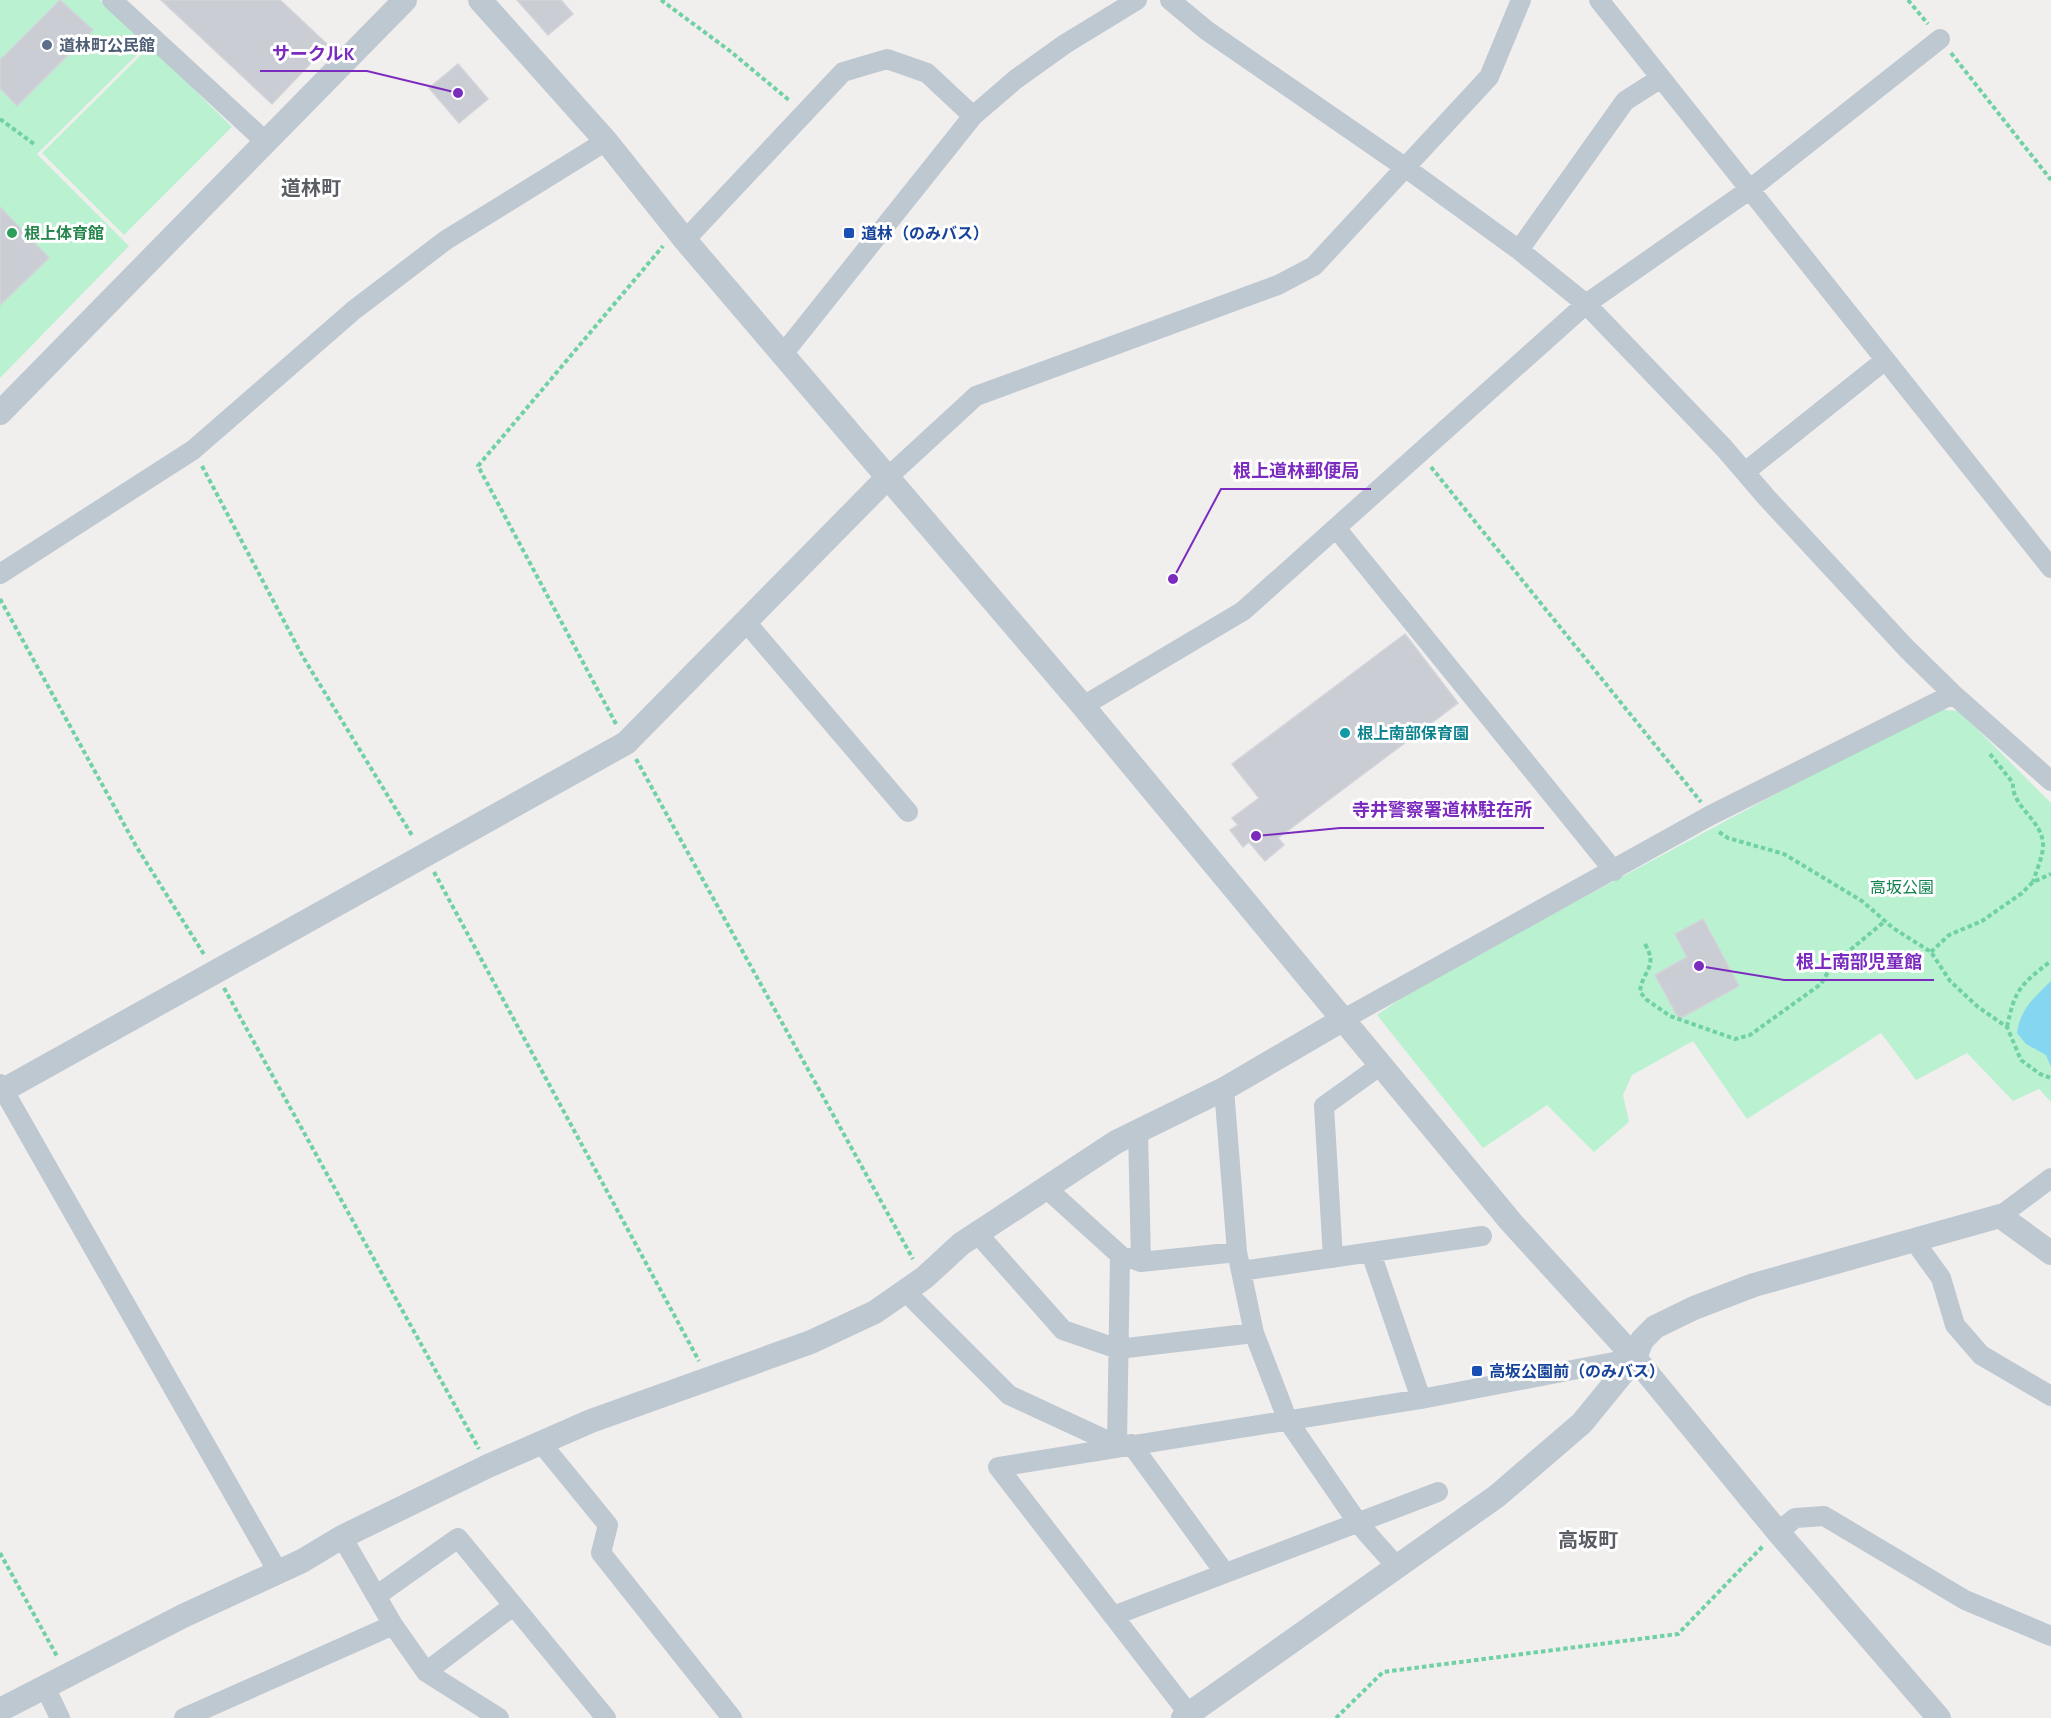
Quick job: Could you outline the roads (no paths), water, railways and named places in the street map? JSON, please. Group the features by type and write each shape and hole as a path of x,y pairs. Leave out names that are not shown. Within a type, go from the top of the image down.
{"street":[{"path":"112,0 266,142"},
{"path":"0,413 405,0"},
{"path":"480,0 606,141 681,235 889,476 1511,1222 1635,1358 1778,1532 1939,1718"},
{"path":"783,354 973,116 1016,78 1137,0"},
{"path":"1170,0 1215,37 1406,168 1519,250 1586,304 1745,472 1881,621 1953,694 2051,781"},
{"path":"278,1572 1,1089 426,857 626,743 889,476 976,396 1278,285 1314,266 1489,77 1521,0"},
{"path":"1599,0 2051,568"},
{"path":"1083,706 1243,611 1586,304 1749,190 1940,39"},
{"path":"681,235 805,113 843,72 887,59 927,73 973,116"},
{"path":"1519,250 1625,101 1661,78"},
{"path":"0,574 193,450 354,310 436,247 606,141"},
{"path":"1745,472 1884,361"},
{"path":"1336,528 1614,871"},
{"path":"745,621 908,812"},
{"path":"0,1710 183,1616 278,1572 342,1537 488,1466 591,1421 811,1342 875,1312 915,1285 977,1233 1045,1187 1138,1130 1224,1089 1344,1019 1614,871 1953,694"},
{"path":"1333,1258 1324,1106 1381,1065"},
{"path":"1224,1089 1239,1262 1254,1332 1288,1421 1358,1523 1398,1568"},
{"path":"1138,1130 1141,1262"},
{"path":"1635,1358 1421,1399 998,1467 1113,1616 1186,1716 1497,1496 1582,1423 1635,1358 1642,1340 1655,1327 1694,1308 1754,1285 1915,1242 2000,1216 2051,1178"},
{"path":"1045,1187 1120,1255 1141,1262 1239,1262 1333,1258 1482,1236"},
{"path":"2000,1216 2051,1253"},
{"path":"977,1233 1063,1330 1118,1349 1254,1332"},
{"path":"1915,1242 1941,1278 1955,1325 1981,1355 2051,1396"},
{"path":"1371,1253 1421,1399"},
{"path":"1120,1255 1118,1349 1124,1445"},
{"path":"915,1285 1009,1395 1124,1445 1226,1573"},
{"path":"541,1443 608,1525 601,1553 732,1718"},
{"path":"1113,1616 1438,1492"},
{"path":"1778,1532 1795,1518 1824,1516 1965,1600 2051,1636"},
{"path":"342,1537 393,1625 426,1672 499,1718"},
{"path":"376,1596 458,1538 606,1718"},
{"path":"426,1672 513,1606"},
{"path":"184,1718 393,1625"},
{"path":"45,1687 60,1718"}],"water":[{"path":"2051,981 2051,1067 2046,1055 2026,1044 2017,1033 2025,1010"}],"place":[{"name":"道林町公民館","path":"47,45"},
{"name":"サークルK","path":"458,93"},
{"name":"根上体育館","path":"12,233"},
{"name":"道林（のみバス）","path":"849,233"},
{"name":"根上道林郵便局","path":"1173,579"},
{"name":"根上南部保育園","path":"1345,733"},
{"name":"寺井警察署道林駐在所","path":"1256,836"},
{"name":"根上南部児童館","path":"1699,966"},
{"name":"高坂公園前（のみバス）","path":"1477,1371"}],"district":[{"name":"道林町","path":"311,188"},
{"name":"高坂町","path":"1588,1540"}],"park label":[{"name":"高坂公園","path":"1902,887"}]}
